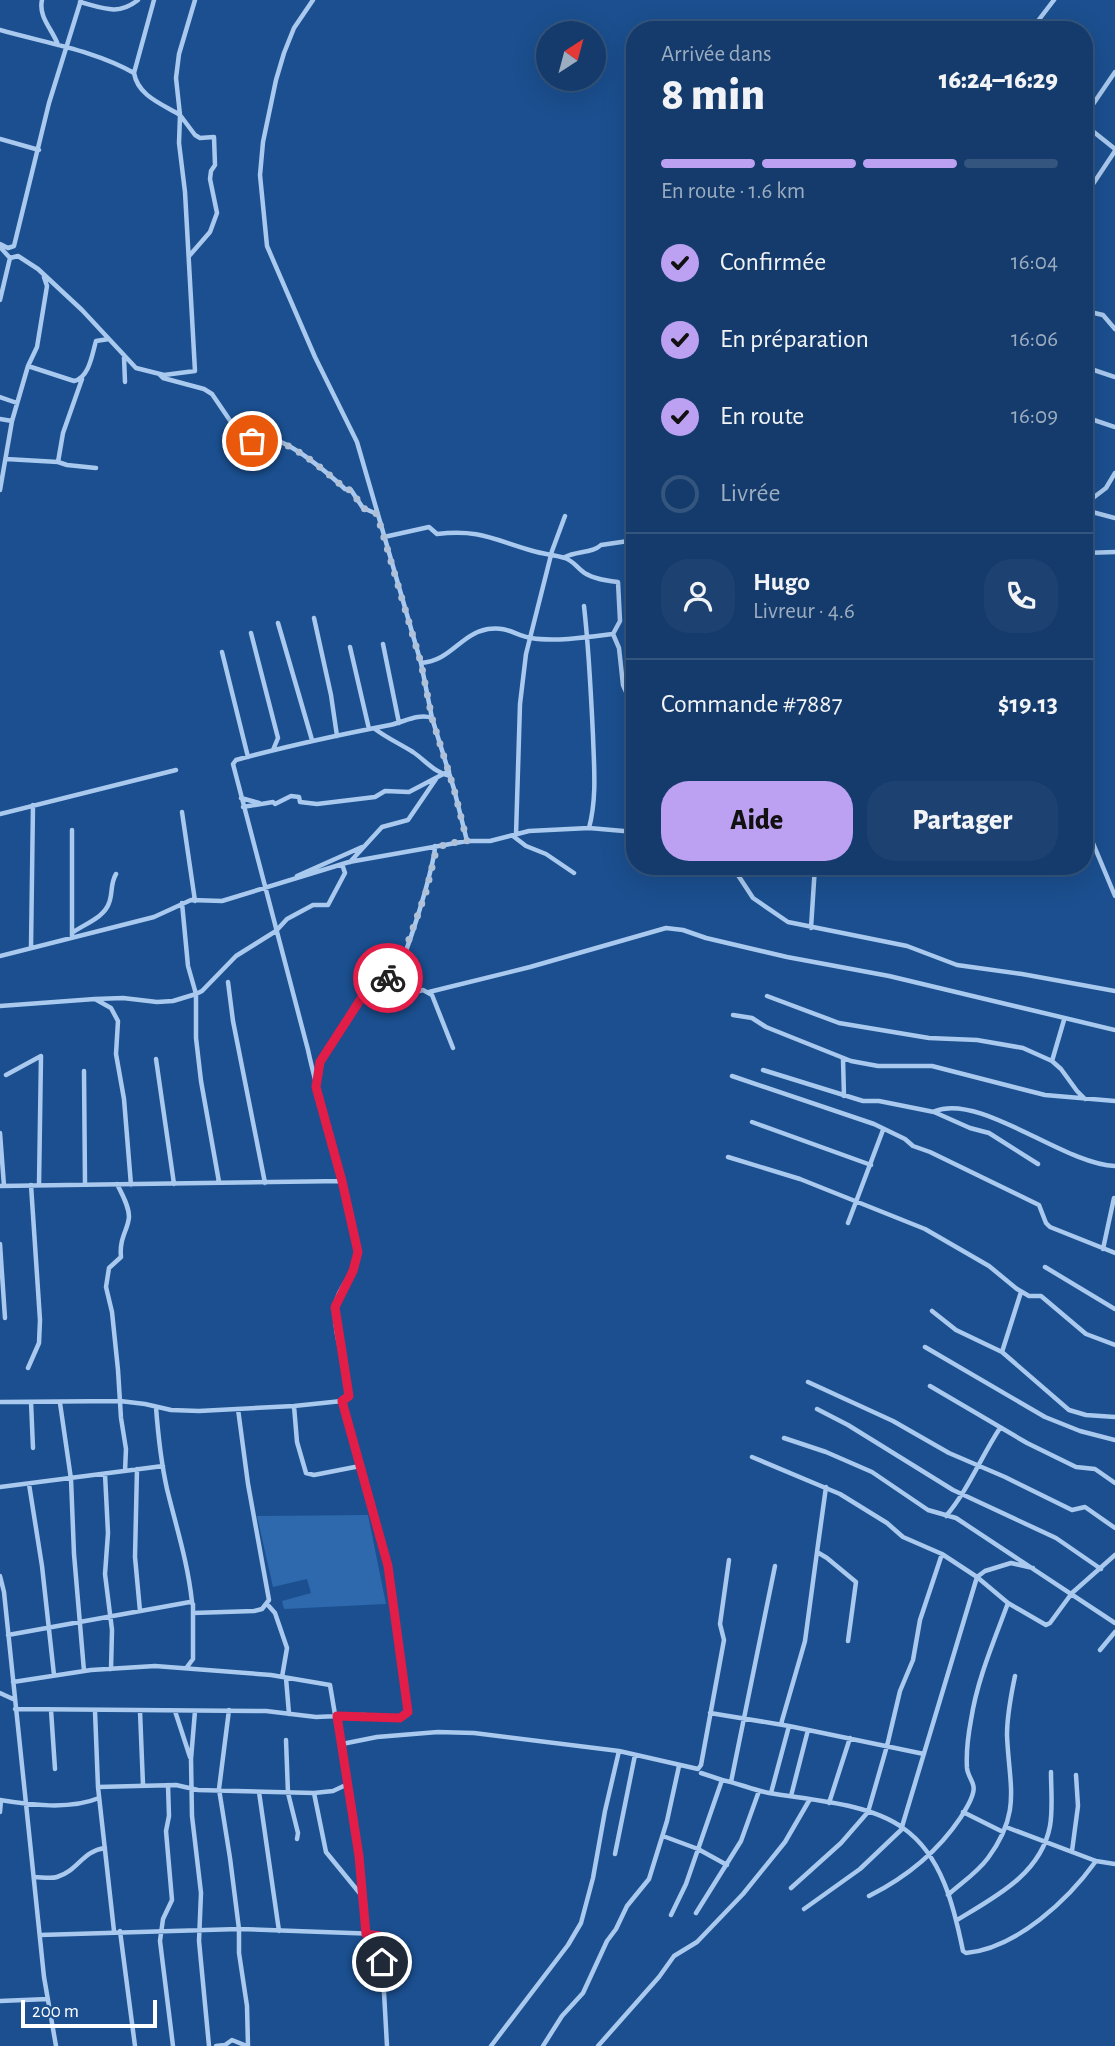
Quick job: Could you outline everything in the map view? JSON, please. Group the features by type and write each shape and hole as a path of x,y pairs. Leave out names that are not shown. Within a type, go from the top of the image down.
{"street":[{"path":"42,0 44,18 57,42 115,62 134,73"},
{"path":"0,246 14,246 80,1 116,10 127,8 138,0"},
{"path":"154,0 134,73 139,88 161,106 180,115 195,135 200,138 213,136 214,139 215,165 210,176 217,213 210,233 189,256"},
{"path":"10,258 18,256 26,260 82,310 136,368 175,375 193,372 196,368 176,78 179,54 195,0"},
{"path":"313,0 294,28 276,80 263,142 260,175 267,246 315,357 357,442 421,663 432,718 467,841"},
{"path":"1038,21 1054,0"},
{"path":"0,30 51,43 57,42"},
{"path":"1093,104 1115,72"},
{"path":"1093,132 1115,150 1093,184"},
{"path":"0,139 38,150"},
{"path":"0,246 10,258"},
{"path":"0,300 10,258"},
{"path":"0,490 12,421 28,366 37,347 47,286 44,276"},
{"path":"1093,313 1103,315 1115,329"},
{"path":"58,462 63,433 96,341 110,340"},
{"path":"124,356 125,382"},
{"path":"28,366 74,381 82,379"},
{"path":"1093,370 1115,377"},
{"path":"158,373 163,378 212,394 231,422 249,440 276,440 300,453 345,489 351,490 363,508 377,514"},
{"path":"0,397 17,403"},
{"path":"0,419 12,421"},
{"path":"1093,420 1115,427"},
{"path":"6,460 58,462 96,468"},
{"path":"1093,498 1106,488 1115,473"},
{"path":"1093,512 1115,518"},
{"path":"514,835 522,681 551,556 565,516"},
{"path":"384,538 429,527 437,534 460,532 484,535 564,558 604,582 618,582 620,621 613,634"},
{"path":"564,558 597,549 601,545 626,541"},
{"path":"1093,553 1115,552"},
{"path":"584,606 588,637 594,777 594,803 589,828"},
{"path":"314,618 337,736"},
{"path":"278,623 312,740"},
{"path":"421,663 443,658 464,640 489,629 508,629 530,638 613,634"},
{"path":"251,633 278,738 273,750"},
{"path":"613,634 619,648 626,692"},
{"path":"383,644 399,723"},
{"path":"351,648 364,715 372,729 412,752 438,776"},
{"path":"222,652 248,757"},
{"path":"0,1402 120,1401 199,1411 294,1406 342,1401 349,1396 335,1307 353,1271 358,1252 342,1181 233,764 236,760 312,740 399,723 420,716 432,718"},
{"path":"0,814 176,771"},
{"path":"243,807 260,803 275,804 291,796 299,797 300,802 314,804 376,797 385,791 411,791 449,773"},
{"path":"349,862 382,827 408,820 438,776"},
{"path":"241,798 260,803"},
{"path":"31,947 33,805"},
{"path":"182,812 195,901"},
{"path":"0,956 72,935 154,917 182,903 217,902 349,862 444,844 490,841 547,830 589,828 626,831"},
{"path":"72,830 72,935"},
{"path":"514,835 574,873"},
{"path":"1093,843 1115,895"},
{"path":"435,855 444,844"},
{"path":"316,1087 320,1062 362,997 363,990 379,992 386,988 398,971 426,892 435,846"},
{"path":"295,878 305,871 363,847"},
{"path":"0,1006 123,998 158,1002 196,995 236,956 276,931 287,919 313,905 328,905 345,873 342,864"},
{"path":"72,935 106,908 116,874"},
{"path":"738,875 753,898 788,922 907,946 957,965 1115,991"},
{"path":"811,928 814,875"},
{"path":"182,903 188,966 196,995 196,1038 201,1082 219,1182"},
{"path":"429,992 530,967 666,928 787,957 889,976 1064,1020 1115,1030"},
{"path":"228,982 233,1021 265,1183"},
{"path":"386,988 398,996 424,990 429,992 435,999 453,1048"},
{"path":"767,996 826,1020 929,1038 977,1040 1023,1048 1052,1061 1086,1100"},
{"path":"95,999 111,1008 118,1021 116,1054 124,1099 131,1185"},
{"path":"733,1015 752,1018 766,1027 843,1059 878,1066 932,1066 1045,1095 1115,1101"},
{"path":"1052,1061 1064,1020"},
{"path":"6,1075 41,1056 40,1185"},
{"path":"156,1059 174,1184"},
{"path":"843,1059 845,1096"},
{"path":"84,1070 85,1184"},
{"path":"763,1070 863,1101 879,1101 934,1112 970,1128 989,1133 1038,1164"},
{"path":"732,1076 774,1089 905,1139 913,1146 1039,1205 1050,1227 1115,1253"},
{"path":"934,1112 943,1108 962,1108 1025,1131 1044,1143 1076,1156 1115,1166"},
{"path":"752,1122 871,1165"},
{"path":"848,1223 883,1129"},
{"path":"0,1133 2,1186 342,1181"},
{"path":"728,1157 800,1179 925,1229 989,1266 1021,1292 1029,1296 1041,1296 1086,1334 1115,1345"},
{"path":"117,1184 129,1219 123,1232 121,1257 108,1268 106,1287 112,1312 126,1449 125,1471"},
{"path":"28,1368 39,1343 40,1320 31,1185"},
{"path":"1103,1249 1115,1198"},
{"path":"0,1244 5,1318"},
{"path":"1045,1267 1115,1309"},
{"path":"1002,1352 1021,1292"},
{"path":"932,1311 956,1329 1002,1352 1069,1410 1086,1415 1115,1417"},
{"path":"925,1346 1045,1417 1080,1431 1115,1440"},
{"path":"808,1382 887,1418 949,1453 1072,1510 1085,1507 1115,1528"},
{"path":"930,1386 1000,1428 1076,1467 1095,1469 1115,1483"},
{"path":"15,1709 229,1710 316,1717 400,1718 408,1712 388,1566 342,1401"},
{"path":"31,1402 33,1448"},
{"path":"60,1403 71,1479 84,1671"},
{"path":"294,1406 297,1442 306,1473 314,1475 360,1466"},
{"path":"156,1407 163,1466 184,1554 192,1603 193,1659 186,1668"},
{"path":"193,1613 254,1611 267,1604 269,1593 252,1509 238,1409"},
{"path":"817,1409 848,1425 963,1496 1056,1538 1101,1569"},
{"path":"946,1516 963,1496 976,1465 1000,1428"},
{"path":"784,1438 872,1472 928,1510 956,1518 1115,1622"},
{"path":"752,1457 826,1487 887,1522 903,1537 942,1554 1008,1603 1047,1625 1072,1593 1115,1555"},
{"path":"0,1487 163,1466"},
{"path":"136,1469 135,1557 140,1611"},
{"path":"105,1475 108,1533 105,1574 111,1616 111,1669"},
{"path":"29,1484 54,1675"},
{"path":"781,1724 805,1641 826,1487"},
{"path":"817,1552 856,1583 848,1642"},
{"path":"791,1888 841,1843 868,1812 900,1691 913,1660 920,1620 942,1554"},
{"path":"342,1744 377,1737 438,1732 504,1735 619,1751 696,1769 701,1767 724,1640 720,1624 729,1560"},
{"path":"804,1909 860,1869 899,1833 976,1577 985,1571 1011,1563 1033,1568"},
{"path":"732,1782 775,1566"},
{"path":"0,1576 40,1935 56,2046"},
{"path":"8,1635 192,1603"},
{"path":"869,1896 904,1878 930,1855 963,1812 974,1790 967,1769 971,1716 983,1671 1008,1603"},
{"path":"267,1604 275,1613 287,1648 284,1677 289,1714"},
{"path":"0,1623 7,1624"},
{"path":"1100,1650 1115,1632"},
{"path":"13,1682 84,1671 155,1666 284,1677 330,1685 348,1784 366,1934"},
{"path":"948,1895 987,1860 1005,1829 1013,1799 1007,1734 1015,1676"},
{"path":"0,1693 14,1700"},
{"path":"51,1710 55,1769"},
{"path":"216,2046 225,2046 232,2040 247,2046 247,2007 239,1953 239,1929 219,1789 229,1710"},
{"path":"95,1711 98,1787 114,1931"},
{"path":"140,1711 143,1785"},
{"path":"175,1711 191,1759"},
{"path":"195,1711 191,1759 192,1816 201,1894 199,1930 209,2046"},
{"path":"710,1713 781,1724 924,1754"},
{"path":"771,1793 789,1726"},
{"path":"791,1796 807,1730"},
{"path":"829,1803 850,1738"},
{"path":"286,1740 288,1793 298,1832 297,1839"},
{"path":"491,2046 568,1945 581,1923 619,1751"},
{"path":"615,1854 635,1755"},
{"path":"543,2046 562,2016 583,1993 602,1950 627,1906 647,1883 663,1836 679,1766"},
{"path":"957,1920 1020,1878 1039,1855 1046,1841 1051,1815 1051,1772"},
{"path":"701,1773 759,1791 868,1812 902,1827 930,1855 957,1920 964,1952 978,1952 998,1945 1021,1932 1079,1883 1096,1861"},
{"path":"1072,1851 1078,1806 1076,1775"},
{"path":"671,1915 686,1884 722,1780"},
{"path":"98,1787 169,1785 314,1793 333,1791 348,1784"},
{"path":"169,1785 166,1831 173,1900 165,1911 160,1931 173,2046"},
{"path":"696,1913 747,1828 759,1791"},
{"path":"259,1792 279,1931"},
{"path":"314,1793 326,1852 360,1891 364,1901"},
{"path":"0,1812 0,1800 26,1804 81,1802 100,1798"},
{"path":"598,2046 674,1956 697,1942 743,1894 785,1842 810,1799"},
{"path":"963,1812 1096,1861 1115,1864"},
{"path":"663,1836 698,1849 727,1865"},
{"path":"34,1877 58,1877 76,1867 90,1851 105,1848"},
{"path":"40,1935 239,1929 378,1934 381,1938 387,2046"},
{"path":"120,1931 135,2046"},
{"path":"0,2001 48,1999"}],"shaded area":[{"path":"368,1515 386,1604 284,1609 282,1601 311,1593 307,1579 273,1587 257,1516"}],"way so far":[{"path":"252,441 267,438 276,440 300,453 345,489 351,490 363,508 377,514 409,619 432,718 454,789 467,841 444,844 435,855 426,892 403,956 388,978"}],"route":[{"path":"382,1962 380,1936 366,1934 359,1856 337,1716 400,1718 408,1712 388,1566 342,1401 349,1396 335,1307 356,1265 358,1252 316,1087 317,1068 333,1038 362,997 363,990 379,992 388,978"}]}
